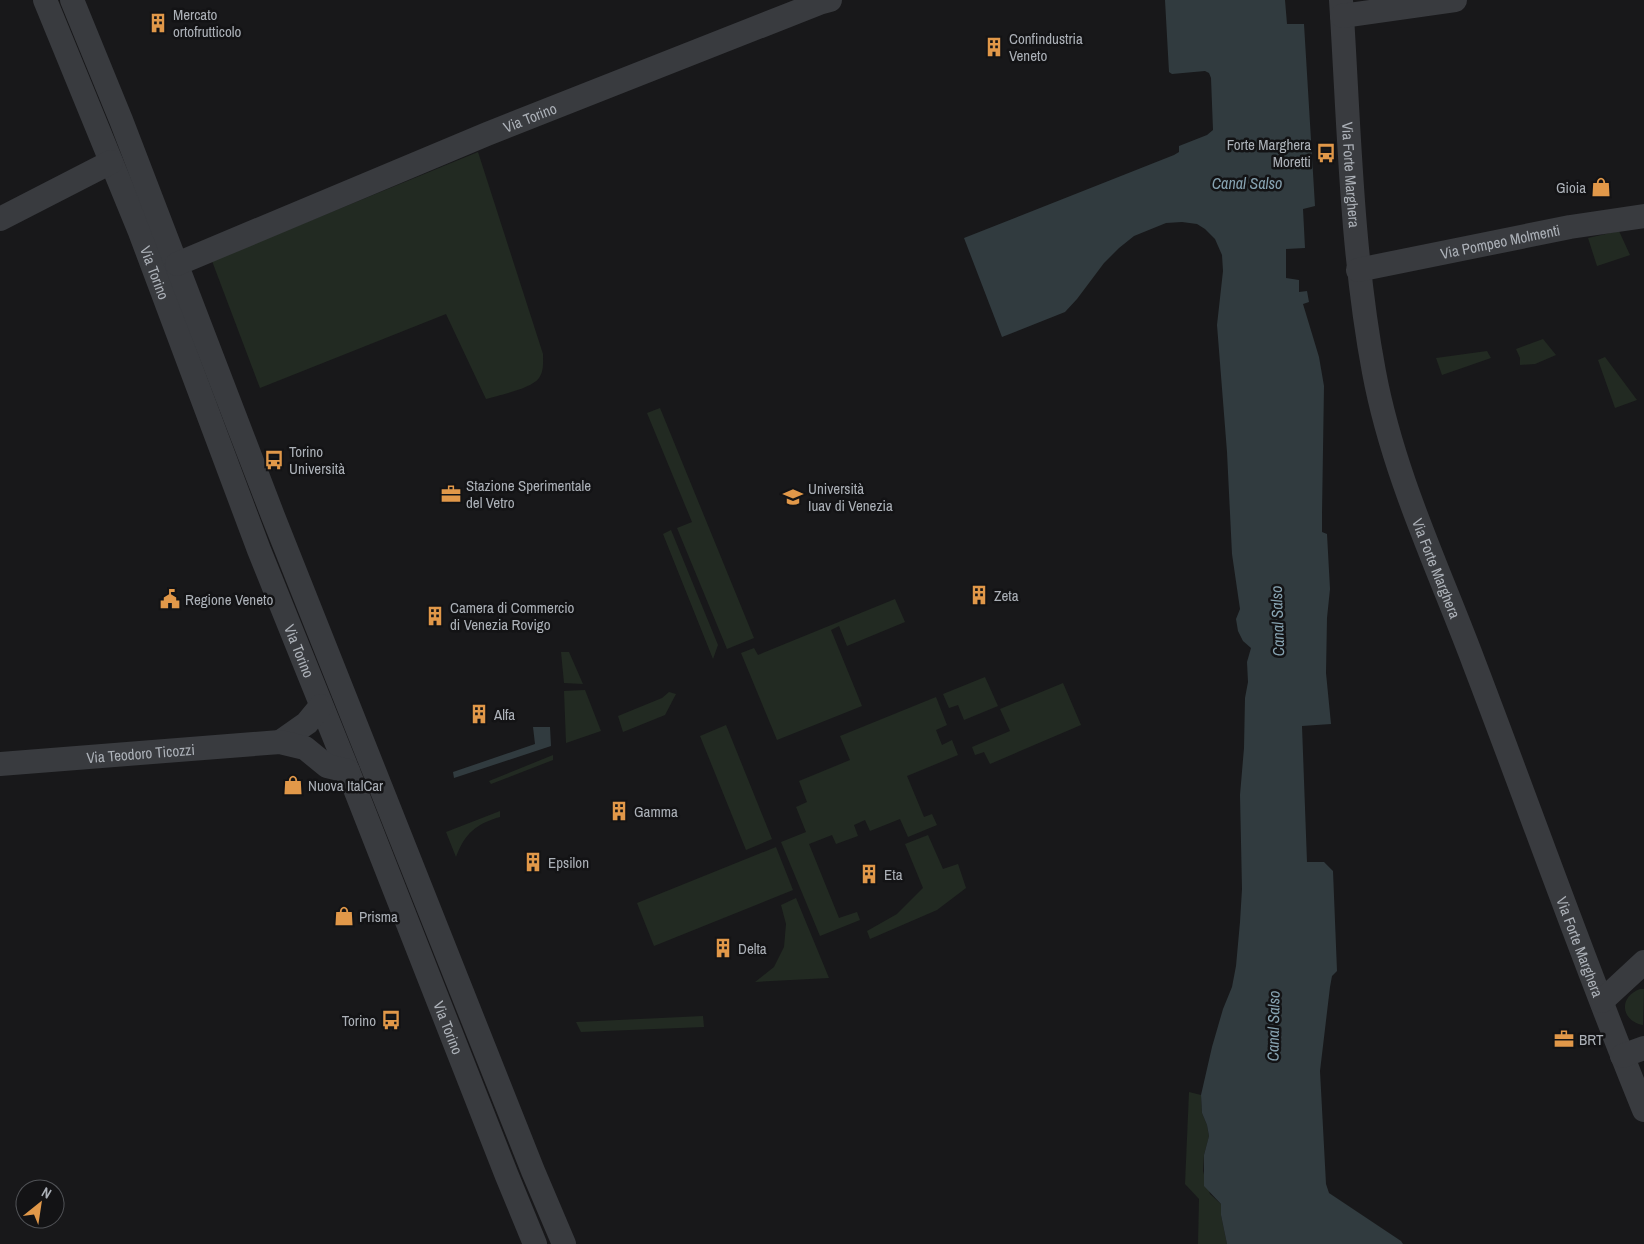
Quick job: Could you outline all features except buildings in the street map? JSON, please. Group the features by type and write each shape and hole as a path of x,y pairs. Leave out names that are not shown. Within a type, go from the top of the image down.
{"street":[{"name":"Via Torino","path":"45,0 140,232 256,542 535,1244"},
{"name":"Via Torino","path":"72,0 121,120 273,516 529,1162 564,1244"},
{"name":"Via Torino","path":"176,264 487,134 830,0"},
{"path":"1341,8 1455,0"},
{"name":"Via Forte Marghera","path":"1341,8 1358,270 1374,372 1387,430 1407,492 1460,624 1644,1110"},
{"path":"0,219 111,162"},
{"name":"Via Pompeo Molmenti","path":"1358,270 1570,227 1644,216"},
{"path":"280,742 307,723 321,706"},
{"name":"Via Teodoro Ticozzi","path":"0,764 280,742 304,748 327,766 348,772"},
{"path":"1602,1001 1638,973"},
{"path":"1622,1056 1644,1048"}],"shaded area":[{"path":"478,152 543,354 539,378 522,388 486,399 446,314 260,388 212,261"},
{"path":"1619,231 1630,255 1597,266 1588,238"},
{"path":"1543,339 1556,355 1535,364 1520,365 1520,358 1516,349"},
{"path":"1487,351 1491,358 1442,375 1436,358"},
{"path":"1605,357 1637,400 1615,408 1598,360"},
{"path":"660,408 754,638 727,649 677,528 692,522 647,413"},
{"path":"671,530 718,645 713,659 663,534"},
{"path":"895,599 905,622 847,646 839,626 831,630 862,706 777,740 741,653 754,648 758,655"},
{"path":"561,652 569,652 583,684 564,683"},
{"path":"985,677 998,706 964,720 958,705 949,708 943,694"},
{"path":"1063,683 1081,725 990,764 984,752 975,755 972,747 1010,731 1000,709"},
{"path":"585,690 601,731 566,743 564,691"},
{"path":"669,692 676,694 665,715 623,732 618,716 662,698"},
{"path":"936,697 947,725 936,730 942,745 952,740 958,755 907,776 924,817 932,814 937,825 908,837 900,819 870,831 865,820 854,825 858,836 836,844 832,835 809,844 839,918 857,912 860,920 820,936 781,842 806,832 796,807 807,802 799,781 850,760 840,736"},
{"path":"726,725 772,839 746,850 700,736"},
{"path":"553,755 553,760 491,784 489,781"},
{"path":"500,811 500,817 478,826 472,831 463,842 456,857 446,832"},
{"path":"928,835 943,869 958,864 966,888 937,910 870,939 867,931 897,914 923,888 905,844"},
{"path":"776,847 793,890 654,946 637,903"},
{"path":"796,898 829,978 755,982 774,967 784,947 786,924 781,905"},
{"path":"1640,989 1644,989 1643,1025 1630,1019 1625,1008 1628,997"},
{"path":"703,1016 704,1027 581,1032 576,1022"},
{"path":"1189,1092 1201,1095 1202,1113 1209,1136 1204,1155 1203,1171 1210,1194 1221,1204 1221,1215 1227,1244 1198,1244 1199,1199 1185,1184"}],"water":[{"name":"Canal Salso","path":"1165,0 1285,0 1287,24 1304,24 1315,206 1303,209 1305,248 1286,249 1286,278 1299,280 1299,292 1307,291 1309,302 1303,304 1319,357 1324,386 1322,532 1327,534 1330,589 1327,618 1326,673 1331,724 1302,726 1307,862 1324,862 1333,871 1337,971 1332,976 1330,987 1320,1071 1326,1184 1329,1193 1403,1244 1227,1244 1221,1215 1221,1204 1204,1186 1204,1155 1209,1136 1202,1113 1201,1095 1212,1047 1223,1009 1232,987 1240,922 1242,889 1240,795 1244,748 1245,698 1248,682 1247,662 1251,648 1243,641 1238,631 1236,619 1240,609 1232,554 1227,452 1217,325 1223,271 1222,255 1215,239 1197,224 1182,222 1166,223 1134,236 1119,248 1104,263 1065,312 1002,337 964,238 1174,155 1179,152 1179,146 1207,135 1213,130 1211,78 1209,73 1205,71 1172,74 1169,72"},
{"path":"533,727 550,727 551,746 454,778 453,772 535,744"}],"place":[{"name":"Mercato ortofrutticolo","path":"158,23"},
{"name":"Confindustria Veneto","path":"994,47"},
{"name":"Forte Marghera Moretti","path":"1326,153"},
{"name":"Gioia","path":"1601,187"},
{"name":"Torino Università","path":"274,460"},
{"name":"Stazione Sperimentale del Vetro","path":"451,494"},
{"name":"Università Iuav di Venezia","path":"793,497"},
{"name":"Zeta","path":"979,595"},
{"name":"Regione Veneto","path":"170,599"},
{"name":"Camera di Commercio di Venezia Rovigo","path":"435,616"},
{"name":"Alfa","path":"479,714"},
{"name":"Nuova ItalCar","path":"293,785"},
{"name":"Gamma","path":"619,811"},
{"name":"Epsilon","path":"533,862"},
{"name":"Eta","path":"869,874"},
{"name":"Prisma","path":"344,916"},
{"name":"Delta","path":"723,948"},
{"name":"Torino","path":"391,1020"},
{"name":"BRT","path":"1564,1039"}]}
